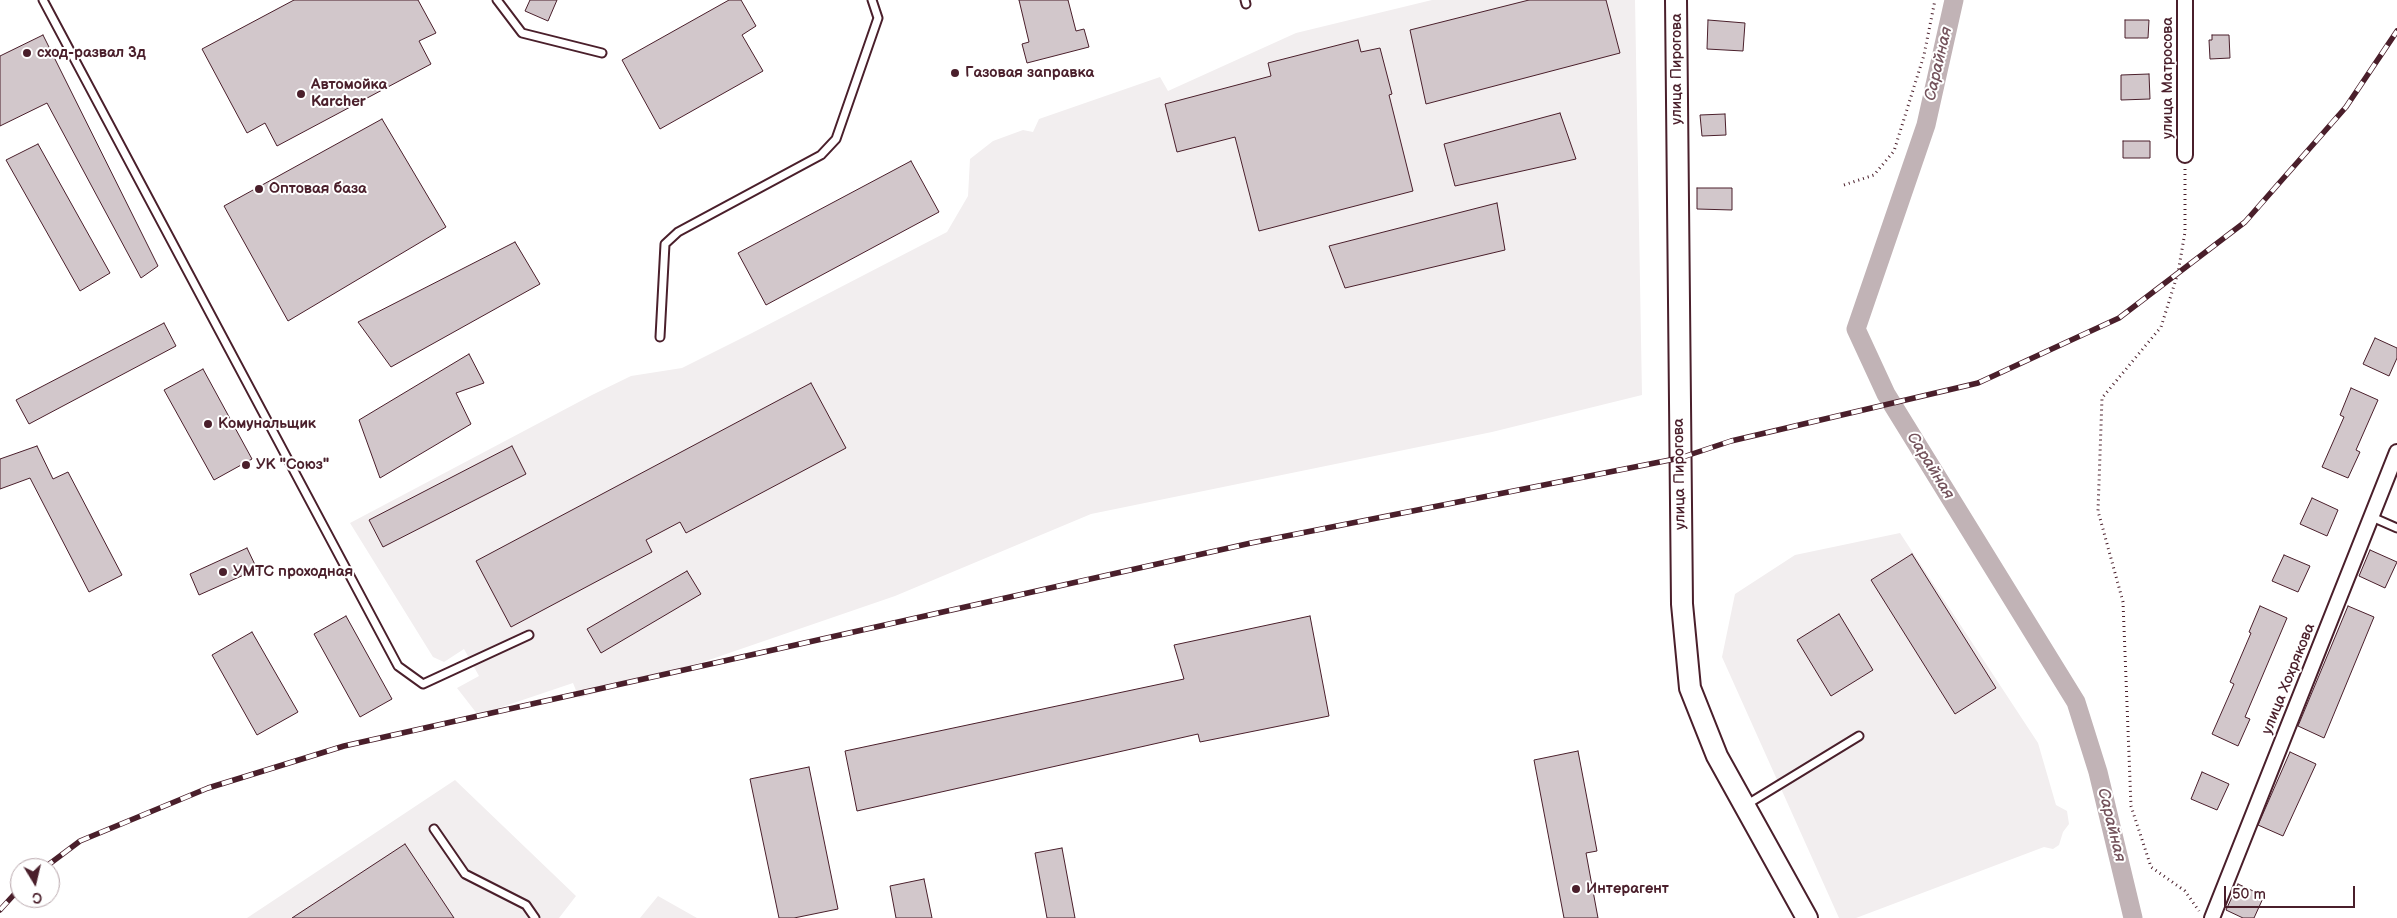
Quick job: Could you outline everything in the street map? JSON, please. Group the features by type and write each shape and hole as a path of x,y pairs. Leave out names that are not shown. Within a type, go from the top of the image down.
{"main road":[{"name":"улица Пирогова","path":"1676,0 1682,604 1690,688 1717,756 1807,918"}],"street":[{"name":"улица Матросова","path":"2184,155 2185,0"},
{"name":"улица Хохрякова","path":"2212,918 2397,452"}],"lane":[{"path":"43,0 398,666 422,684 529,635"},
{"path":"497,0 522,33 602,53"},
{"path":"660,337 665,244 678,232 821,155 836,139 878,18 872,0"},
{"path":"2372,517 2397,528"},
{"path":"1744,806 1859,736"},
{"path":"434,829 465,874 526,905 535,918"}],"path":[{"path":"1844,185 1874,175 1894,151 1924,55 1935,0"},
{"path":"2184,155 2186,232 2178,274 2161,327 2102,398 2098,511 2123,602 2132,806 2151,867 2184,890 2204,918"}],"shaded area":[{"path":"1432,0 1635,0 1642,395 1492,432 1091,514 895,596 703,662 579,698 573,683 478,715 457,688 479,676 464,649 444,662 433,657 350,523 592,395 631,376 682,368 947,232 968,196 970,159 993,141 1023,130 1033,132 1039,119 1160,77 1168,91 1296,33"},
{"path":"1900,533 2038,743 2056,805 2067,811 2069,824 2063,832 2059,845 2053,849 2044,847 1856,918 1839,918 1722,657 1735,594 1795,555"},
{"path":"455,780 576,896 559,918 247,918"},
{"path":"658,896 697,918 640,918"}],"building":[{"name":"Автомойка Karcher","path":"294,0 418,0 436,33 419,41 431,64 277,146 265,123 247,133 202,49"},
{"path":"530,0 557,0 548,21 525,11"},
{"path":"729,0 741,0 756,26 742,35 763,71 660,129 622,60"},
{"path":"1019,0 1068,0 1076,31 1084,29 1089,47 1027,63 1022,44 1029,42"},
{"path":"1529,0 1606,0 1620,53 1426,104 1410,30"},
{"path":"1708,20 1745,23 1743,51 1707,49"},
{"path":"2125,20 2149,20 2148,38 2125,38"},
{"path":"43,35 158,266 141,278 47,103 0,126 0,56"},
{"path":"2212,35 2229,35 2230,58 2210,59 2209,40 2212,40"},
{"path":"1358,40 1361,52 1380,48 1392,94 1389,95 1413,191 1259,231 1235,137 1177,152 1165,104 1271,76 1268,63"},
{"path":"2149,74 2150,99 2121,100 2121,75"},
{"path":"1560,113 1576,159 1455,186 1444,144"},
{"path":"1725,114 1726,135 1702,136 1700,115"},
{"path":"382,119 446,227 288,321 224,206"},
{"path":"2123,141 2150,141 2150,158 2123,158"},
{"path":"38,144 110,273 80,291 6,160"},
{"path":"911,161 939,212 766,305 738,253"},
{"path":"1697,188 1732,188 1732,210 1697,209"},
{"path":"1497,203 1505,250 1345,288 1329,246"},
{"path":"515,242 540,284 391,367 358,322"},
{"path":"164,323 176,346 29,424 16,400"},
{"path":"2375,338 2397,348 2397,358 2389,376 2363,364"},
{"path":"469,354 484,383 456,393 471,424 380,478 359,420"},
{"name":"Комунальщик","path":"203,369 252,459 214,480 164,390"},
{"path":"811,383 846,448 686,533 680,522 646,540 652,552 511,627 476,561"},
{"path":"2351,388 2378,400 2356,450 2360,452 2348,478 2322,467 2344,417 2340,415"},
{"path":"37,446 53,479 68,472 122,575 89,592 30,478 0,489 0,459"},
{"path":"512,446 526,474 383,547 369,520"},
{"path":"2312,498 2338,510 2327,536 2300,524"},
{"name":"УМТС проходная","path":"247,548 257,569 199,595 190,574"},
{"path":"2370,550 2397,562 2385,588 2359,576"},
{"path":"1912,554 1996,688 1955,714 1871,580"},
{"path":"2284,555 2310,566 2298,592 2272,581"},
{"path":"687,571 701,594 601,653 587,629"},
{"path":"2260,606 2287,618 2245,717 2250,719 2238,746 2212,734 2234,684 2230,682 2251,633 2249,632"},
{"path":"2348,606 2374,617 2324,738 2298,726"},
{"path":"1839,614 1873,670 1831,696 1797,640"},
{"path":"346,616 392,699 360,717 314,634"},
{"path":"1310,616 1329,716 1200,742 1198,734 857,811 845,751 1184,679 1174,645"},
{"path":"252,632 298,712 257,735 212,655"},
{"path":"1578,751 1597,851 1586,853 1598,918 1564,918 1534,760"},
{"path":"2290,752 2316,764 2283,836 2258,825"},
{"path":"809,767 838,909 794,918 779,918 750,779"},
{"path":"2202,772 2229,784 2217,810 2191,799"},
{"path":"405,844 454,918 292,918"},
{"path":"1062,848 1075,918 1047,918 1035,853"},
{"path":"924,879 932,918 896,918 890,886"},
{"path":"2238,884 2264,896 2254,918 2243,918 2226,910"}],"waterway":[{"name":"Сарайная","path":"1954,0 1926,125 1856,329 1886,394 2076,702 2098,772 2133,918"}],"railway":[{"path":"57,858 80,841 208,788 344,746 1251,543 1680,458 1731,441 1978,383 2119,318 2245,222 2346,107 2397,31"},
{"path":"0,910 10,899"}],"place":[{"name":"сход-развал 3д","path":"27,53"},
{"name":"Газовая заправка","path":"955,73"},
{"name":"Автомойка Karcher","path":"301,94"},
{"name":"Оптовая база","path":"259,189"},
{"name":"Комунальщик","path":"208,424"},
{"name":"УК \"Союз\"","path":"246,465"},
{"name":"УМТС проходная","path":"223,572"},
{"name":"Интерагент","path":"1576,889"}]}
